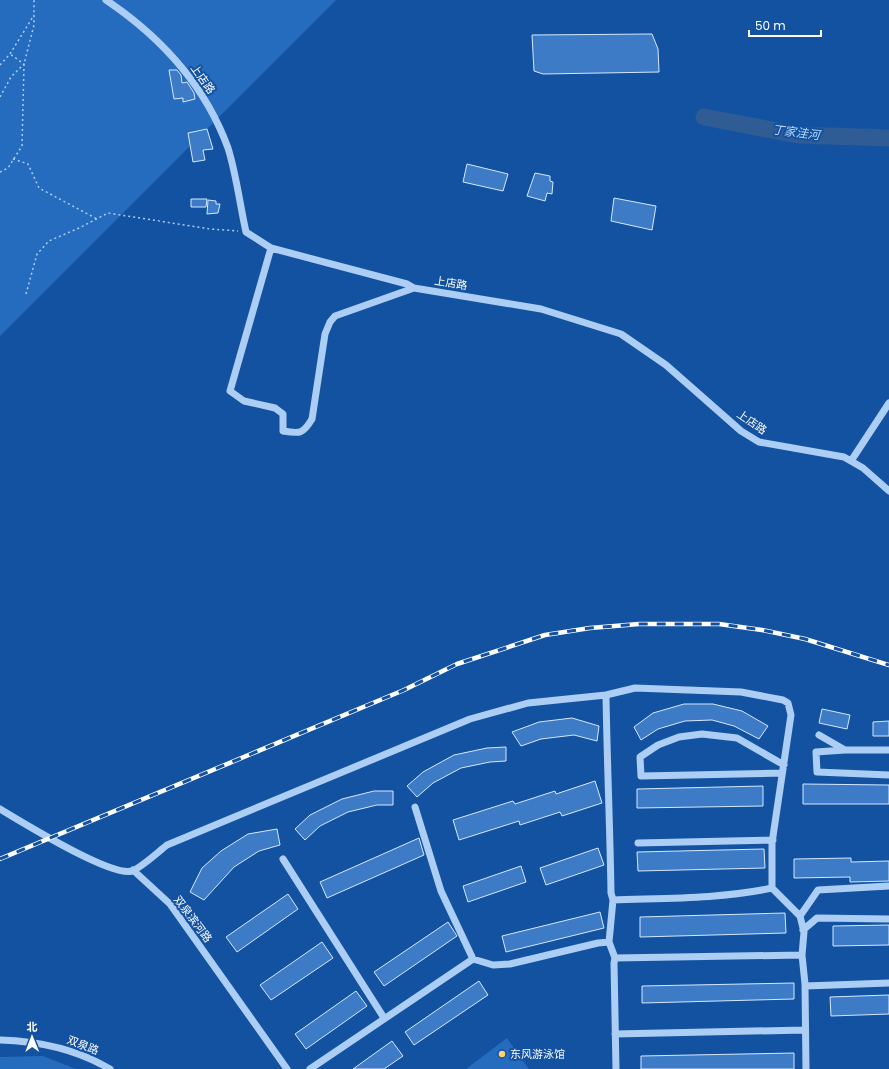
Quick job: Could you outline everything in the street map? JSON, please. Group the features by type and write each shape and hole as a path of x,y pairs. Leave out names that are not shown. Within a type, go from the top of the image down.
{"street":[{"name":"上店路","path":"106,0 134,18 173,55 206,100 228,148 246,232 271,248 407,284 414,288 541,309 621,334 666,365 741,431 759,442 834,454 864,468 889,491"},
{"path":"271,248 230,391 244,401 275,408 283,414 283,431 296,434 306,430 312,419 325,334 330,322 336,316 414,288"},
{"path":"851,461 889,403"},
{"path":"0,809 73,852 124,872 133,870 167,845 470,720 528,703 606,695 635,688 741,692 782,700 788,703 791,715 773,840 772,888 800,916 803,930 802,955 805,986 806,1069"},
{"path":"606,695 607,754 610,777 611,893 613,900 608,942 616,958 614,963 616,1069"},
{"path":"782,774 641,776 640,756 658,745 679,737 702,734 737,738 784,765"},
{"path":"819,735 845,750"},
{"path":"889,750 845,750 816,752 817,772 889,775"},
{"path":"415,807 441,892 473,959 492,965 510,964 598,943 608,942"},
{"path":"638,843 773,840"},
{"path":"283,859 384,1018"},
{"name":"双泉滨河路","path":"133,870 170,904 287,1069"},
{"path":"800,916 818,890 889,886"},
{"path":"613,900 707,896 746,893 772,888"},
{"path":"803,930 817,918 889,919"},
{"path":"616,958 802,955"},
{"path":"310,1069 473,959"},
{"path":"805,986 889,983"},
{"path":"615,1034 805,1030"},
{"path":"0,1034 3,1040"},
{"name":"双泉路","path":"3,1040 26,1040 66,1049 98,1062 110,1069"}],"path":[{"path":"0,172 8,168 22,146 24,64 34,25 34,0"},
{"path":"0,65 10,54 34,15"},
{"path":"10,54 24,64"},
{"path":"0,97 11,77 24,64"},
{"path":"14,159 28,164 39,188 97,218"},
{"path":"26,294 37,254 49,241 108,213 210,229 246,232"}],"shaded area":[{"path":"0,0 336,0 0,336"},
{"name":"东风游泳馆","path":"507,1038 529,1069 466,1069"},
{"path":"43,1056 76,1069 0,1069 0,1057"}],"building":[{"path":"652,34 658,49 659,72 543,74 534,71 532,35"},
{"path":"169,70 177,70 181,75 182,83 187,82 194,93 195,99 183,102 183,98 174,99"},
{"path":"207,129 213,149 203,150 205,160 193,162 188,133"},
{"path":"467,164 508,174 503,191 463,182"},
{"path":"535,173 550,176 550,181 553,182 552,194 547,193 545,201 527,196"},
{"path":"614,198 656,206 652,230 611,221"},
{"path":"191,199 207,199 206,207 191,207"},
{"path":"208,200 216,201 216,204 220,204 218,213 207,214"},
{"path":"684,704 713,704 742,711 768,726 759,739 734,726 712,720 685,721 658,729 641,740 634,727 653,713"},
{"path":"822,709 850,715 847,729 819,723"},
{"path":"572,718 599,726 597,741 574,735 541,739 521,746 512,732 539,722"},
{"path":"889,721 889,736 873,736 873,722"},
{"path":"506,747 506,761 490,762 461,768 433,783 417,797 407,786 423,772 454,755 487,748"},
{"path":"595,781 602,803 562,816 560,812 520,825 519,821 459,840 453,820 513,801 515,804 555,791 556,794"},
{"path":"803,784 889,785 889,804 803,804"},
{"path":"763,786 763,806 637,808 637,789"},
{"path":"374,791 393,791 393,805 377,805 348,812 320,826 305,840 295,829 310,815 342,799"},
{"path":"277,829 280,845 259,851 234,867 204,900 190,892 202,868 221,851 248,834"},
{"path":"419,838 424,855 327,898 320,882"},
{"path":"598,848 604,865 546,885 540,868"},
{"path":"764,849 765,868 638,871 637,852"},
{"path":"851,858 851,862 889,861 889,881 850,882 850,877 794,878 794,859"},
{"path":"521,866 526,882 468,902 463,886"},
{"path":"288,894 298,909 237,952 226,937"},
{"path":"600,912 604,928 506,952 502,936"},
{"path":"785,913 786,933 640,937 640,917"},
{"path":"448,922 457,936 384,986 374,972"},
{"path":"889,925 889,945 833,946 833,926"},
{"path":"322,942 333,958 271,1000 260,985"},
{"path":"479,981 488,995 414,1045 405,1032"},
{"path":"794,983 794,999 642,1003 642,986"},
{"path":"356,991 367,1006 306,1049 295,1034"},
{"path":"889,995 889,1014 831,1016 830,997"},
{"path":"392,1041 403,1056 384,1069 353,1069"},
{"path":"794,1053 794,1069 641,1069 641,1056"}],"waterway":[{"name":"丁家洼河","path":"704,117 798,135 889,138"}],"railway":[{"path":"0,859 404,690 457,664 545,635 590,628 639,624 719,624 762,630 805,639 889,665"}],"place":[{"name":"东风游泳馆","path":"502,1054"}]}
